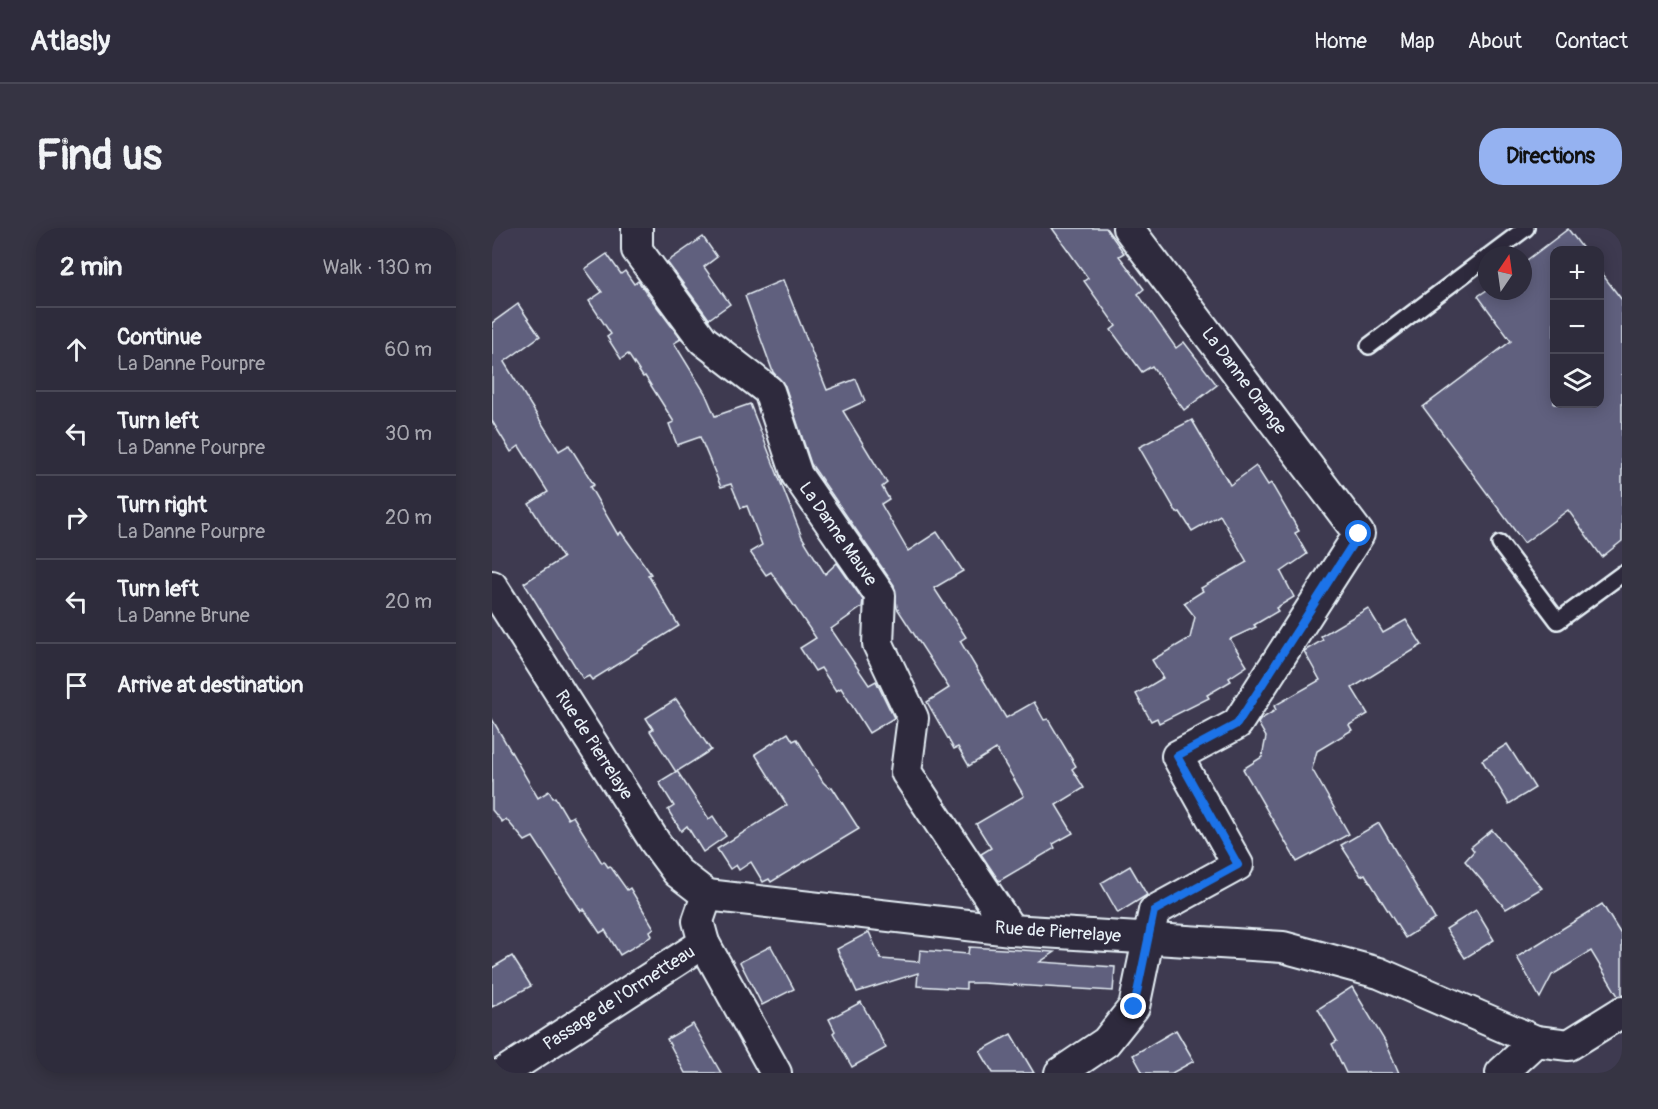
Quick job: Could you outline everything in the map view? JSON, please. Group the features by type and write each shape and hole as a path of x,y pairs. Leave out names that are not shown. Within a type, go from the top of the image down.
{"street":[{"name":"La Danne Mauve","path":"637,228 637,250 703,340 769,391 797,475 880,595 878,644 913,718 906,772 1011,930"},
{"name":"La Danne Orange","path":"1128,228 1359,534 1237,724 1177,756 1238,865 1154,911 1148,938"},
{"name":"Rue de Pierrelaye","path":"492,586 655,842 677,872 706,895 1011,930 1294,950 1379,973 1536,1041 1569,1045 1622,1012"},
{"path":"706,895 698,921 704,943 776,1073"},
{"path":"1060,1073 1106,1042 1134,1007 1148,938"},
{"name":"Passage de l'Ormetteau","path":"503,1073 704,943"},
{"path":"1501,1073 1536,1041"}],"lane":[{"path":"1502,246 1526,228"},
{"path":"1369,346 1478,264"},
{"path":"1500,544 1558,621 1622,574"}],"building":[{"path":"1052,228 1106,228 1124,253 1119,256 1144,289 1138,294 1176,348 1184,342 1217,385 1184,410 1152,366 1142,372 1111,330 1116,326 1084,281 1088,278"},
{"path":"1568,229 1581,246 1550,246 1550,408 1604,408 1604,277 1622,300 1622,541 1602,557 1568,510 1524,543 1423,407 1511,341 1481,300 1532,300 1532,256"},
{"path":"703,237 717,257 704,267 730,304 709,319 667,262"},
{"path":"607,254 621,274 625,271 634,284 638,281 681,339 674,343 705,393 715,416 750,404 802,537 825,574 837,563 863,600 862,607 831,629 869,685 876,681 894,718 869,733 841,688 836,691 821,668 815,671 800,648 816,638 771,572 766,575 750,552 762,545 747,506 741,508 731,484 721,487 700,437 677,445 669,424 674,422 645,376 643,377 628,354 621,359 607,337 611,334 589,301 602,292 585,269"},
{"path":"783,280 827,390 856,379 865,401 843,411 887,483 882,487 889,499 881,504 908,551 937,532 963,571 934,588 966,637 960,641 1006,718 1034,702 1044,720 1048,719 1076,766 1072,769 1084,788 1056,805 1073,833 1053,844 1055,848 999,881 981,854 991,848 976,824 1024,796 996,749 969,766 958,747 954,749 927,702 949,688 897,608 894,585 811,464 785,386 773,372 745,296"},
{"path":"518,304 540,336 504,362 559,451 569,445 594,485 590,487 618,535 621,532 651,574 648,575 679,626 592,680 589,676 583,679 524,583 563,558 529,504 548,492 519,446 511,452 492,421 492,323"},
{"path":"1192,420 1230,485 1256,466 1268,485 1271,483 1299,531 1295,533 1307,554 1281,572 1294,597 1276,608 1278,611 1254,625 1256,627 1230,639 1247,666 1229,678 1231,681 1207,695 1209,698 1159,723 1157,718 1151,721 1136,694 1163,678 1152,660 1190,638 1195,617 1184,603 1203,591 1201,588 1247,562 1220,515 1192,531 1180,512 1177,513 1139,447"},
{"path":"1368,608 1383,633 1406,620 1422,645 1352,688 1368,714 1349,725 1352,730 1317,751 1312,769 1349,834 1297,862 1243,769 1262,757 1266,737 1258,723 1261,719 1276,710 1274,706 1320,680 1304,651 1323,640 1321,636"},
{"path":"676,699 711,750 676,772 650,731 653,729 646,718"},
{"path":"492,719 538,798 549,791 568,819 573,816 602,863 604,861 608,867 610,866 627,890 630,888 654,928 650,931 652,936 620,955 605,930 600,933 584,909 581,911 533,837 525,841 506,819 502,822 492,810"},
{"path":"788,733 793,741 797,739 823,782 829,788 832,787 859,829 771,882 769,879 763,882 751,862 739,870 736,865 730,869 717,849 787,805 755,754"},
{"path":"1507,744 1535,788 1509,804 1482,760"},
{"path":"677,771 709,819 713,816 726,836 703,852 687,826 681,831 668,810 674,806 659,782"},
{"path":"1379,823 1435,919 1405,938 1365,874 1361,876 1341,845"},
{"path":"1492,830 1542,888 1506,909 1465,861 1474,851 1471,847"},
{"path":"1130,866 1147,895 1118,913 1101,883"},
{"path":"1602,904 1622,936 1622,995 1618,996 1591,951 1552,975 1540,998 1517,957"},
{"path":"1476,910 1494,940 1465,958 1446,929"},
{"path":"869,932 881,959 919,962 920,950 968,954 969,947 1055,952 1040,962 1115,967 1113,991 982,983 966,983 966,989 917,986 918,973 857,992 837,949"},
{"path":"771,946 794,989 762,1005 740,962"},
{"path":"512,956 531,986 492,1007 492,968"},
{"path":"1352,987 1386,1043 1399,1073 1346,1073 1332,1044 1337,1041 1318,1009"},
{"path":"861,1002 886,1048 852,1067 833,1033 835,1031 829,1019"},
{"path":"693,1024 721,1073 685,1073 667,1039"},
{"path":"1176,1030 1194,1061 1172,1073 1143,1073 1133,1055"},
{"path":"1011,1034 1034,1073 993,1073 980,1051"}],"route":[{"path":"1134,1007 1154,911 1238,865 1177,756 1237,724 1359,534"}]}
